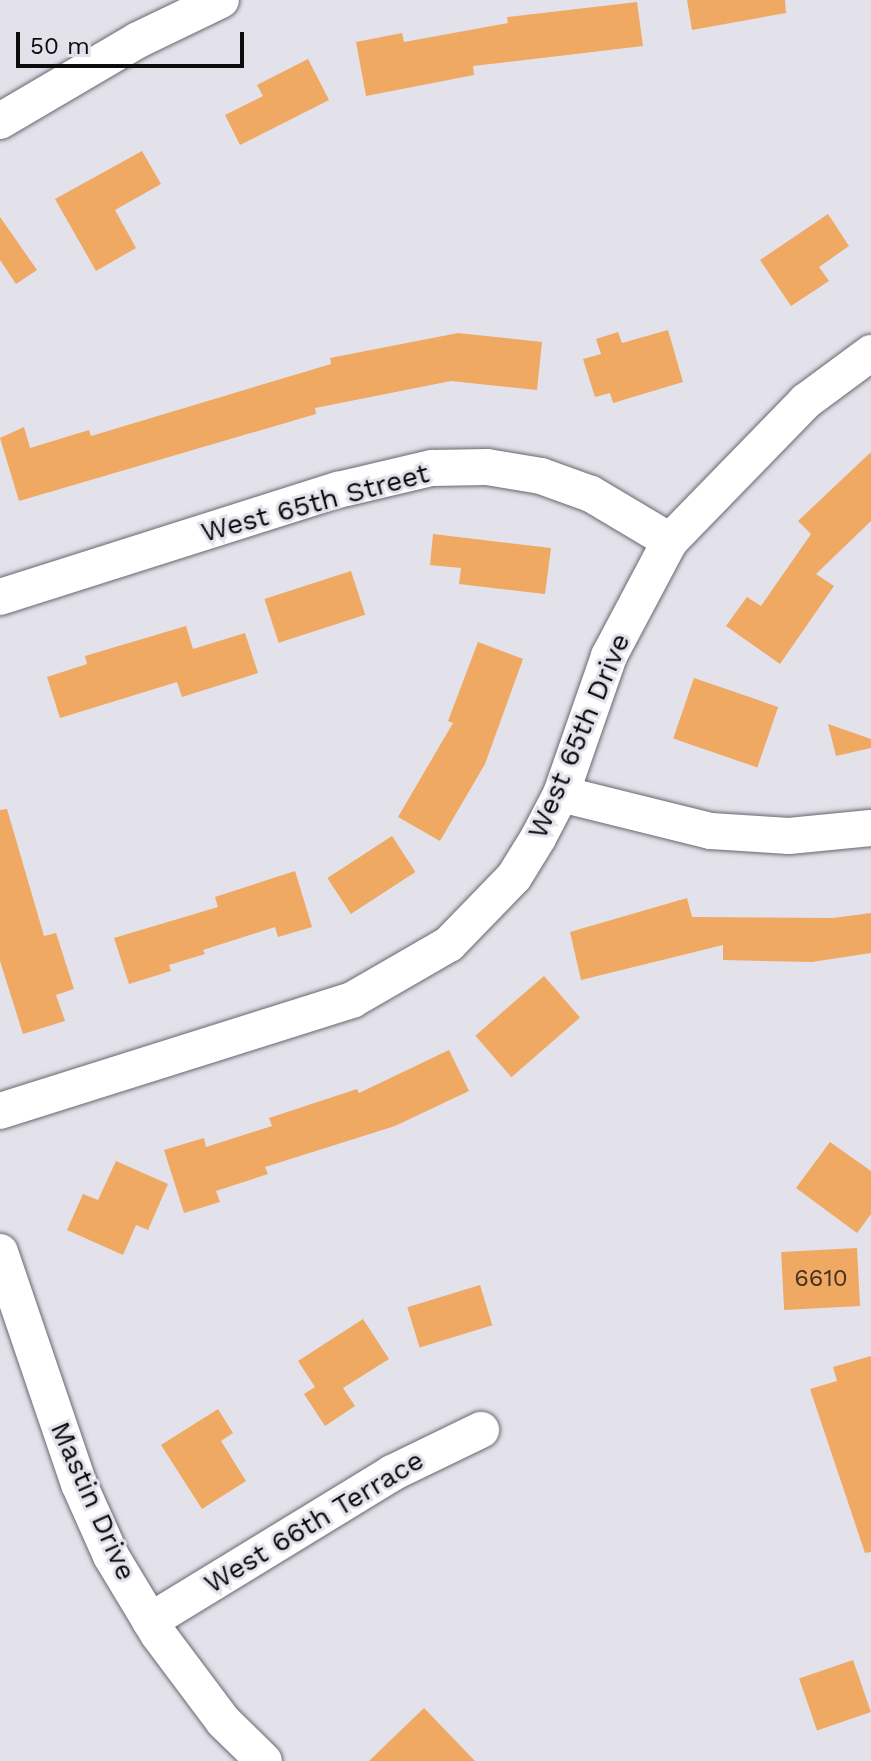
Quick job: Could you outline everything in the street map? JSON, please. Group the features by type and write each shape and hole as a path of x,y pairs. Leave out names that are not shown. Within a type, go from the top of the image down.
{"street":[{"path":"0,121 138,40 221,0"},
{"name":"West 65th Drive","path":"0,1111 352,1000 427,961 492,903 514,877 561,794 609,656 670,541 775,430 871,353"},
{"name":"West 65th Street","path":"0,597 338,490 432,468 487,467 541,476 591,494 670,541"},
{"path":"561,794 711,831 789,836 871,828"},
{"name":"Mastin Drive","path":"0,1252 79,1484 111,1556 150,1621 223,1721 264,1761"},
{"name":"West 66th Terrace","path":"150,1621 392,1473 481,1430"}],"building":[{"path":"687,0 785,0 786,13 692,30"},
{"path":"637,2 643,46 473,66 474,75 366,96 356,42 402,33 404,42 508,23 507,17"},
{"path":"308,59 329,100 240,145 225,115 263,96 257,85"},
{"path":"142,151 161,184 115,210 136,248 96,271 55,199"},
{"path":"828,214 849,246 819,267 829,281 791,306 760,260"},
{"path":"0,217 37,270 16,284 0,260"},
{"path":"668,330 683,382 613,403 610,393 595,397 583,359 601,354 596,339 618,332 622,343"},
{"path":"458,333 542,342 537,390 451,381 315,408 316,414 19,501 0,438 24,427 30,448 89,430 91,436 331,364 330,358"},
{"path":"871,452 871,521 816,574 834,586 780,664 726,626 747,597 761,606 811,534 798,521"},
{"path":"433,534 551,548 545,594 459,584 461,568 430,565"},
{"path":"351,571 365,615 279,643 264,599"},
{"path":"186,626 193,649 245,633 258,673 182,697 177,682 60,718 47,677 87,664 85,656"},
{"path":"478,642 523,659 485,764 440,841 398,817 453,723 448,721"},
{"path":"694,678 778,707 757,767 673,739"},
{"path":"828,724 871,739 871,748 836,756"},
{"path":"7,809 44,936 56,933 74,989 56,995 65,1021 23,1034 0,961 0,810"},
{"path":"392,836 415,872 351,914 327,878"},
{"path":"295,871 312,927 278,937 275,927 203,950 205,954 169,965 171,971 129,984 114,938 218,907 215,897"},
{"path":"687,898 692,917 833,918 871,913 871,953 812,962 723,960 723,945 581,980 570,932"},
{"path":"544,976 580,1018 511,1077 475,1036"},
{"path":"449,1050 469,1091 395,1126 265,1167 268,1174 216,1191 220,1202 184,1213 164,1150 204,1138 206,1147 272,1126 269,1118 357,1089 359,1093"},
{"path":"830,1142 871,1171 871,1214 857,1233 796,1188"},
{"path":"116,1161 168,1184 148,1230 136,1225 123,1255 67,1230 83,1194 98,1200"},
{"path":"857,1248 860,1306 784,1310 781,1252"},
{"path":"480,1285 492,1325 420,1347 407,1307"},
{"path":"363,1319 389,1359 343,1388 355,1406 325,1426 304,1394 315,1387 298,1361"},
{"path":"871,1356 871,1552 865,1553 810,1389 837,1381 833,1367"},
{"path":"218,1409 233,1433 221,1441 246,1481 202,1509 161,1445"},
{"path":"853,1660 871,1712 817,1731 799,1679"},
{"path":"424,1708 475,1761 369,1761"}]}
